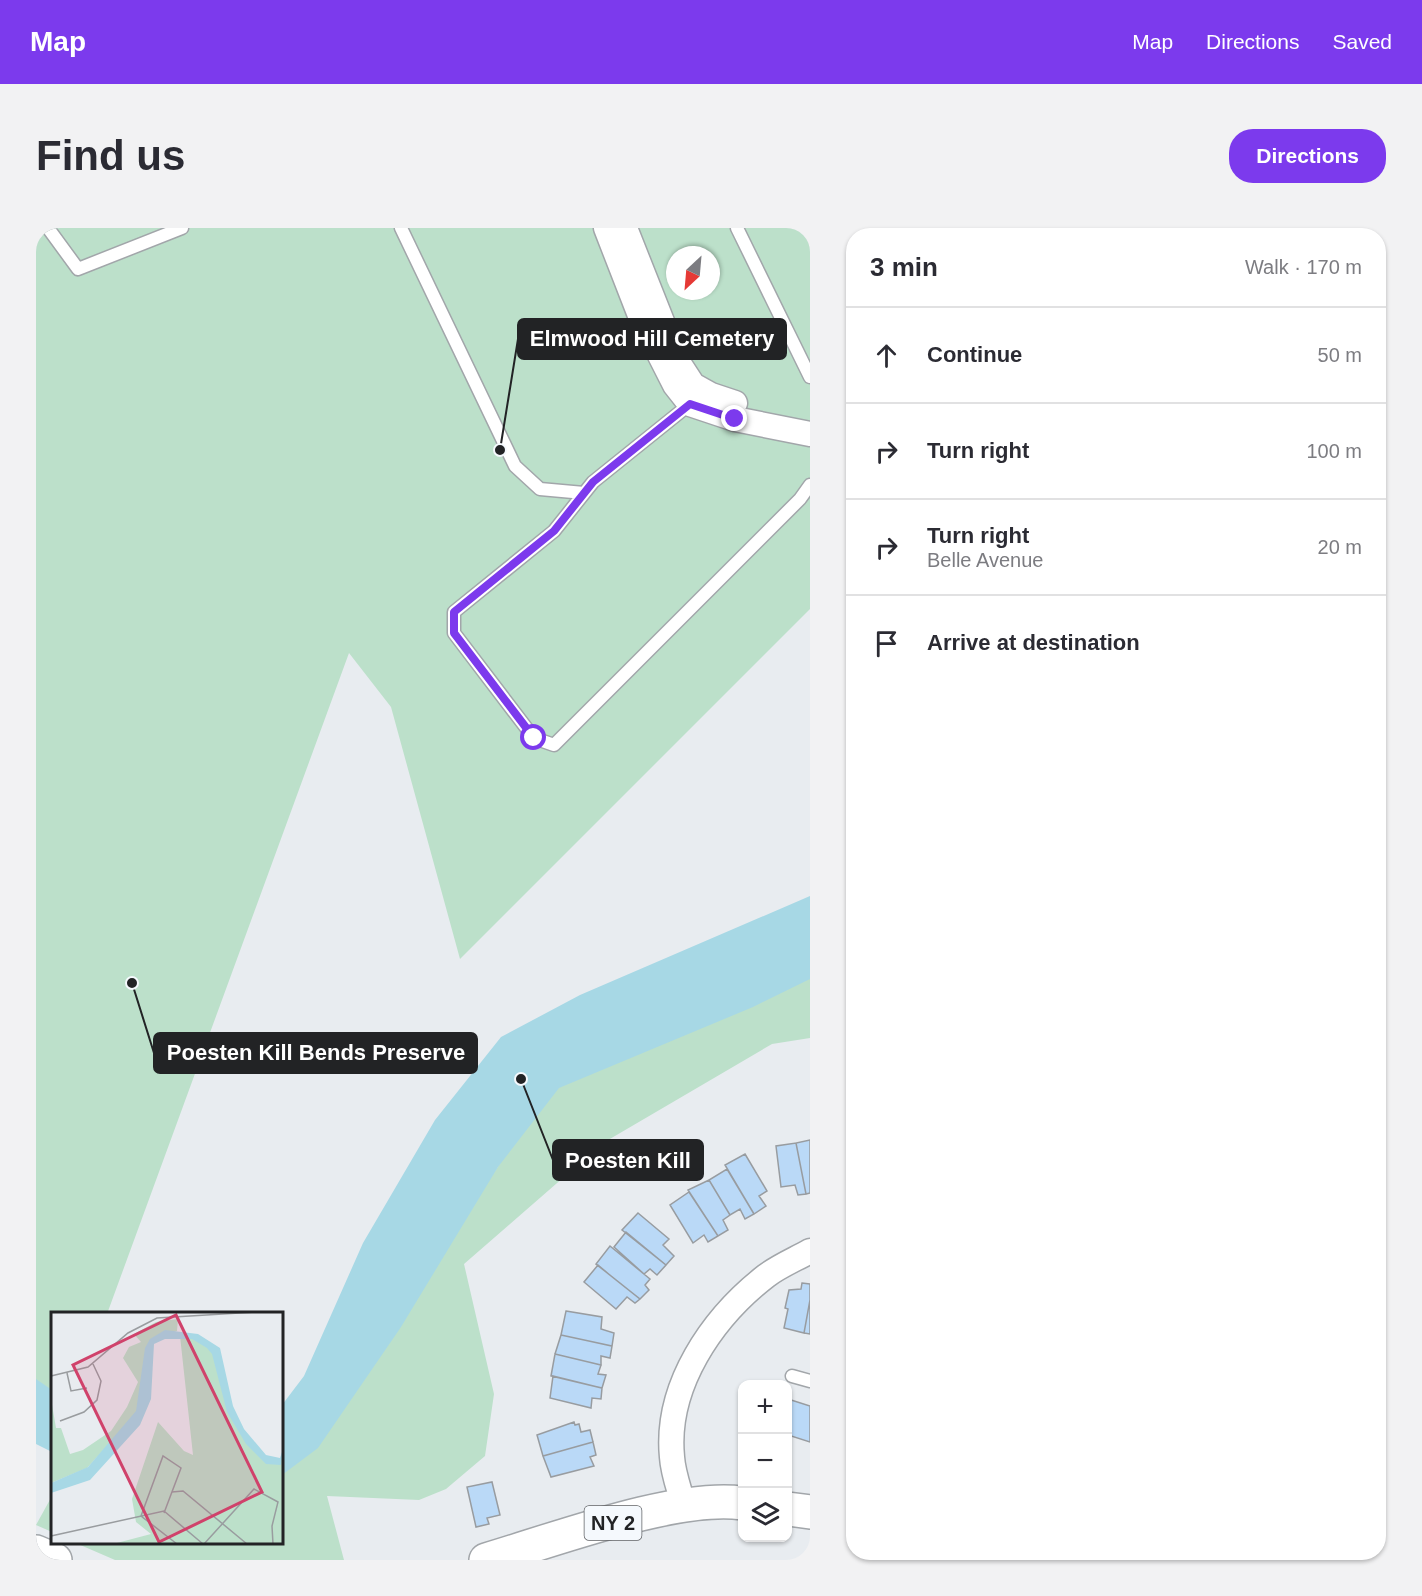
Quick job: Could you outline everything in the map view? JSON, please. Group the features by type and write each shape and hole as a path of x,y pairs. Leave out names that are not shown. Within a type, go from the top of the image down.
{"main road":[{"name":"NY 2","path":"486,1560 634,1517 723,1500 738,1502"},
{"path":"792,1510 810,1512"},
{"path":"36,1552 55,1560"}],"street":[{"path":"606,228 641,318 675,385 735,419 810,434"},
{"path":"625,228 692,395"},
{"path":"692,395 803,419 810,423"},
{"path":"684,1507 672,1460 671,1440 676,1403 684,1379 711,1333 733,1307 767,1275 810,1251"}],"lane":[{"path":"48,228 78,269 182,228"},
{"path":"401,228 515,466 540,489 584,493"},
{"path":"737,228 810,377"},
{"path":"692,395 593,482 554,531 454,612 454,633 534,738 554,745 792,507 810,485"},
{"path":"792,1376 810,1381"}],"green space":[{"path":"36,228 810,228 810,609 460,959 391,707 349,653 108,1312 51,1312 51,1405 36,1393"},
{"path":"810,958 810,1038 772,1044 603,1143 464,1264 494,1394 485,1456 446,1489 419,1500 327,1496 344,1560 115,1560 80,1545 284,1545 284,1460 412,1294 561,1073"},
{"path":"51,1498 51,1532 36,1525"}],"water":[{"path":"810,896 810,979 753,1007 559,1088 498,1167 401,1327 318,1448 284,1474 284,1402 304,1376 363,1243 435,1120 501,1037 580,995"},
{"path":"36,1379 51,1389 51,1452 36,1444"}],"building":[{"path":"810,1140 810,1193 806,1194 796,1143"},
{"path":"796,1143 806,1194 798,1195 795,1185 781,1187 776,1146"},
{"path":"745,1154 767,1191 759,1196 766,1206 754,1214 725,1165"},
{"path":"727,1169 754,1214 745,1219 740,1209 730,1215 709,1180"},
{"path":"709,1180 730,1215 723,1220 728,1230 718,1236 688,1190"},
{"path":"689,1192 718,1236 708,1242 704,1235 693,1243 670,1205"},
{"path":"638,1213 669,1239 663,1245 674,1256 666,1265 622,1230"},
{"path":"626,1232 666,1265 657,1275 650,1269 644,1274 614,1247"},
{"path":"610,1246 650,1279 645,1285 649,1290 640,1299 596,1264"},
{"path":"598,1265 640,1299 635,1303 627,1297 616,1309 584,1282"},
{"path":"802,1283 810,1284 810,1300 804,1333 784,1328 789,1290 801,1289"},
{"path":"810,1300 810,1334 804,1333"},
{"path":"566,1311 602,1317 601,1329 614,1333 612,1346 561,1335"},
{"path":"561,1335 612,1346 610,1358 601,1356 601,1365 555,1354"},
{"path":"555,1354 601,1365 598,1374 606,1375 602,1388 551,1376"},
{"path":"553,1376 602,1388 601,1399 592,1398 591,1408 550,1398"},
{"path":"792,1400 810,1406 810,1442 792,1436"},
{"path":"574,1422 575,1425 579,1424 581,1432 590,1430 593,1442 543,1456 537,1435"},
{"path":"593,1442 596,1455 590,1457 594,1466 551,1477 543,1456"},
{"path":"492,1482 500,1515 487,1518 489,1524 476,1527 467,1487"}],"place":[{"name":"Elmwood Hill Cemetery","path":"500,450"},
{"name":"Poesten Kill Bends Preserve","path":"132,983"},
{"name":"Poesten Kill","path":"521,1079"}],"route":[{"path":"534,738 454,633 454,612 554,531 593,482 690,404 735,419"}]}
